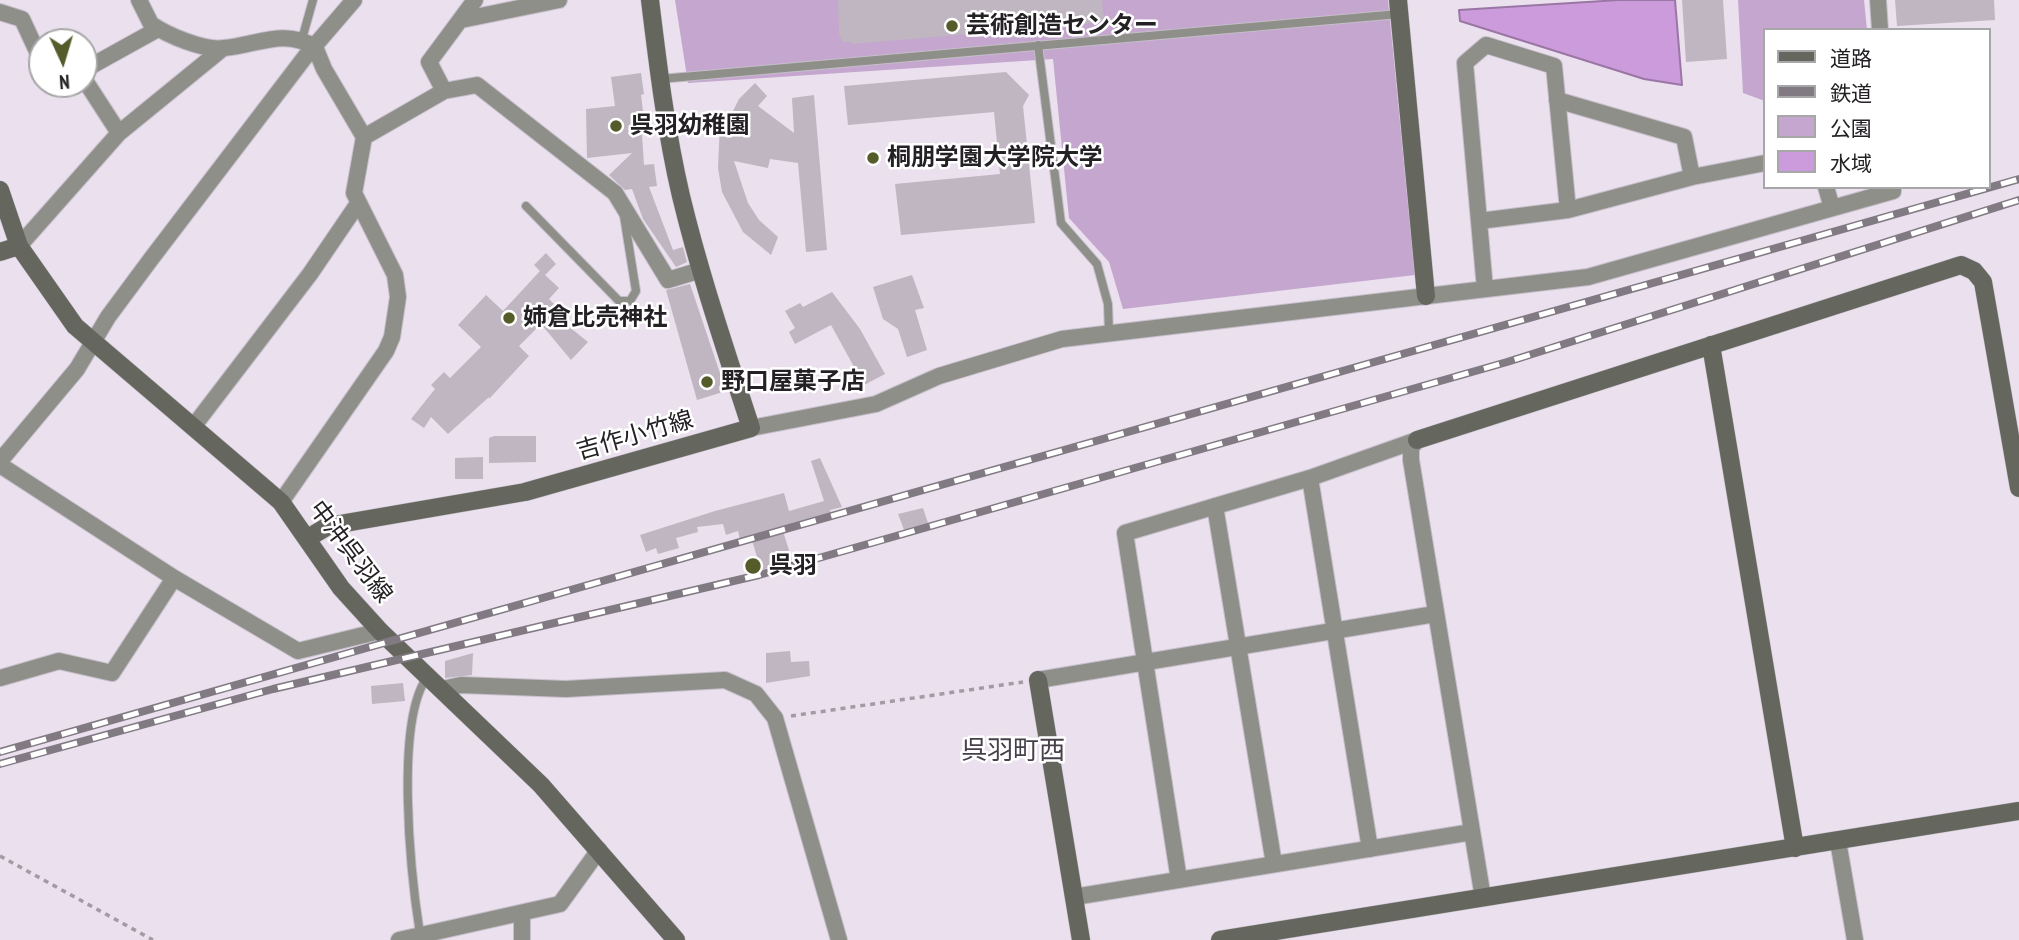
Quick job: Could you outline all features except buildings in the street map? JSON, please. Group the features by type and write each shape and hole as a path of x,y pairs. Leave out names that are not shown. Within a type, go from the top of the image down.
{"street":[{"path":"139,0 151,24 158,29 222,49"},
{"path":"354,0 309,43 108,317 77,369 0,463 174,578 298,651 380,631"},
{"path":"444,91 429,62 475,0"},
{"path":"650,0 660,79 681,194 701,270 751,428 876,404 939,376 1062,340 1588,277 1893,189"},
{"path":"1878,0 1880,28"},
{"path":"461,20 552,1"},
{"path":"1399,7 1426,296"},
{"path":"0,12 22,19 28,32"},
{"path":"98,62 158,29"},
{"path":"0,252 19,246 119,133 222,49 278,37 309,43 363,137 354,193 397,283 392,337 363,386 281,502"},
{"path":"1485,289 1465,63 1486,45 1554,66 1568,210"},
{"path":"363,137 444,91 477,85 615,193 668,280 701,270"},
{"path":"96,98 119,133"},
{"path":"1557,100 1684,137 1692,177"},
{"path":"1479,221 1568,210 1692,177 1764,163"},
{"path":"1827,189 1832,208"},
{"name":"中沖呉羽線","path":"0,190 19,246 51,296 94,343 281,502 341,588 380,631 541,785 677,940"},
{"path":"193,427 310,274 358,205"},
{"path":"1179,880 1125,533 1310,478 1417,440 1961,265 1983,282 2019,488"},
{"path":"1711,345 1795,848"},
{"name":"吉作小竹線","path":"308,538 328,526 526,492 751,428"},
{"path":"1417,440 1412,448 1411,460 1483,898"},
{"path":"1310,478 1370,849"},
{"path":"1215,506 1274,864"},
{"path":"0,678 59,661 112,673 174,578"},
{"path":"1081,940 1038,680 1435,614"},
{"path":"442,689 461,685 626,687 725,680 756,694 775,718 839,940"},
{"path":"1220,940 2019,811"},
{"path":"1074,897 1472,832"},
{"path":"1838,841 1855,940"},
{"path":"399,940 560,904 599,850"},
{"path":"522,940 523,914"}],"lane":[{"path":"309,43 313,0"},
{"path":"660,79 1038,45 1399,7"},
{"path":"1038,45 1061,223 1097,264 1108,303 1109,336"},
{"path":"526,206 619,301 630,301 636,291 623,210"},
{"path":"420,934 412,857 407,755 419,687 428,676"}],"path":[{"path":"775,718 1038,680"},
{"path":"0,856 153,940"}],"green space":[{"path":"675,0 1388,0 1415,275 1123,309 1109,262 1069,218 1053,59 688,83"},
{"path":"1738,0 1864,0 1867,28 1764,28 1764,101 1743,93"}],"water":[{"path":"1619,0 1675,0 1682,85 1644,79 1460,21 1459,10"}],"railway":[{"path":"1991,187 2019,179"},
{"path":"0,752 1984,189"},
{"path":"0,764 273,689 759,575 1507,362 2019,200"}],"place":[{"name":"芸術創造センター","path":"952,26"},
{"name":"呉羽幼稚園","path":"616,126"},
{"name":"桐朋学園大学院大学","path":"873,158"},
{"name":"姉倉比売神社","path":"509,318"},
{"name":"野口屋菓子店","path":"707,382"},
{"name":"呉羽","path":"753,566"}],"district":[{"name":"呉羽町西","path":"1013,752"}]}
